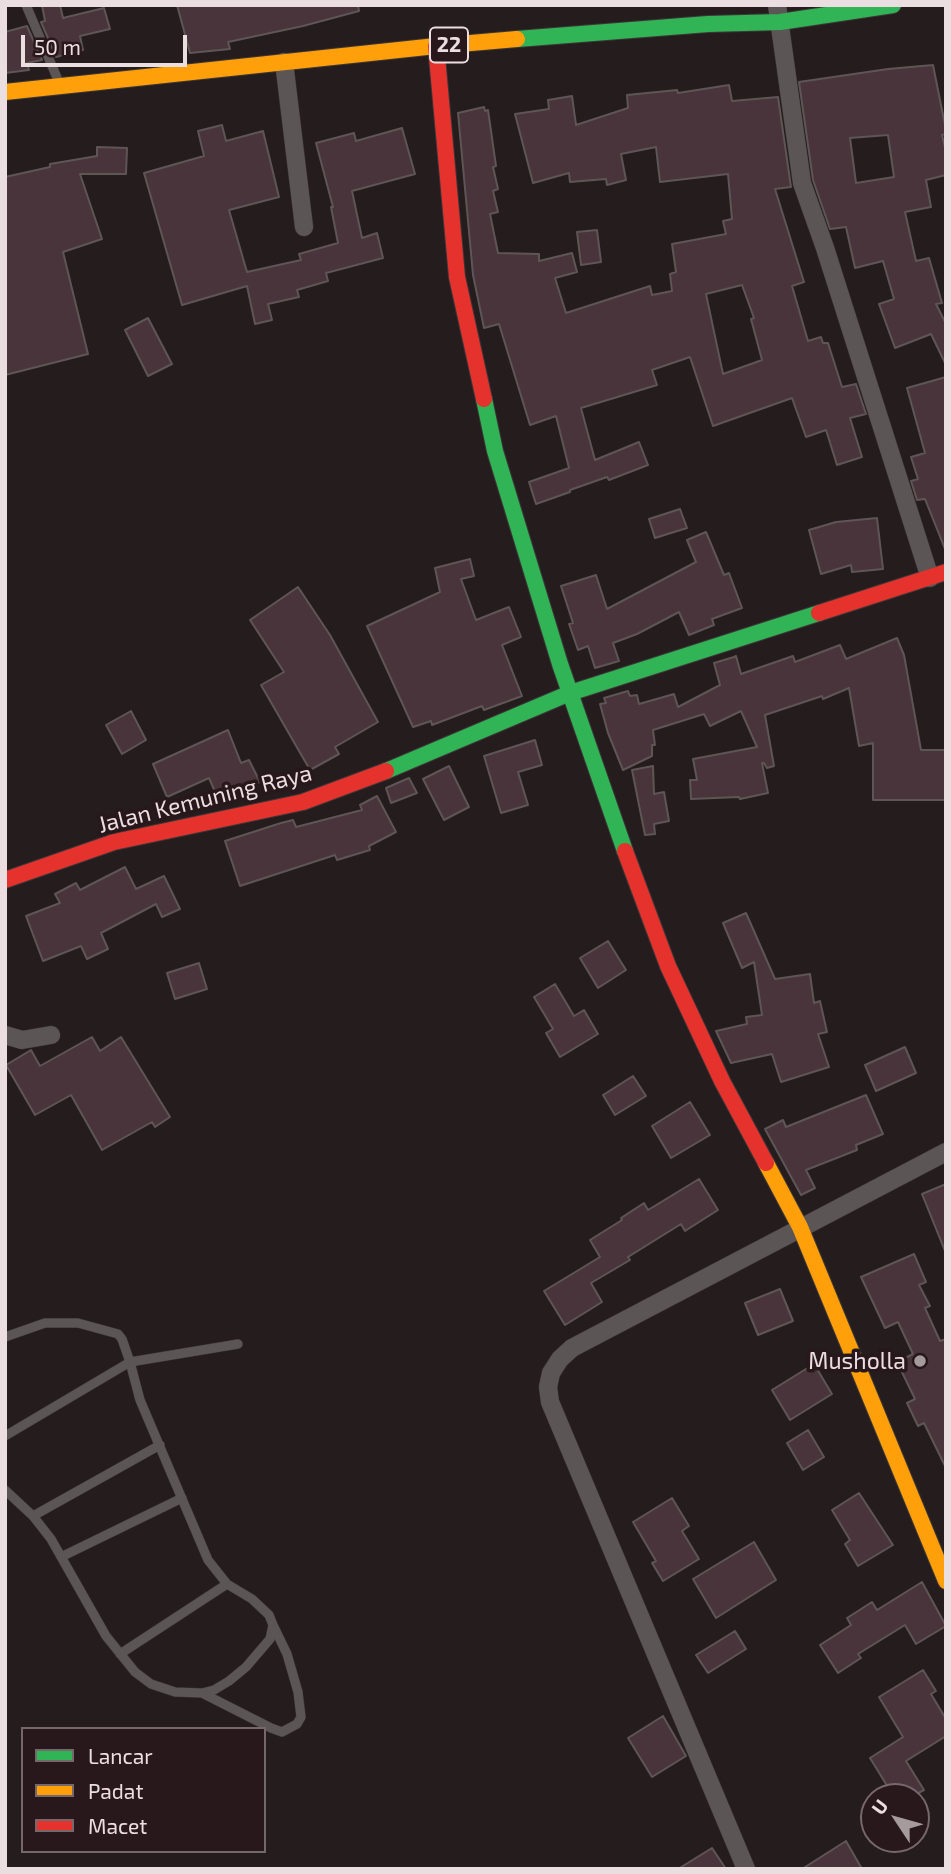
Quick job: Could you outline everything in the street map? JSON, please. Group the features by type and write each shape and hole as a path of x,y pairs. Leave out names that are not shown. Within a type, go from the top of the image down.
{"main road":[{"name":"22","path":"5,92 436,46 708,24 778,13 893,5"},
{"path":"436,46 457,277 495,451 570,693 635,881 668,966 722,1081 800,1227 946,1581"},
{"name":"Jalan Kemuning Raya","path":"5,880 114,842 303,802 380,773 570,693 938,575"}],"street":[{"path":"778,13 802,183 938,575"},
{"path":"284,62 304,227"},
{"path":"5,1035 22,1040 51,1035"},
{"path":"747,1869 550,1402 548,1387 551,1373 560,1359 572,1348 946,1152"}],"lane":[{"path":"26,5 60,85"},
{"path":"5,1337 45,1323 78,1323 118,1334 122,1339 140,1400 208,1560 227,1584 252,1599 269,1615 288,1654 299,1692 301,1717 297,1724 282,1731 202,1693"},
{"path":"5,1436 130,1362 238,1344"},
{"path":"33,1516 160,1445"},
{"path":"5,1490 33,1516 63,1556 76,1586 106,1636 135,1672 150,1684 175,1692 202,1693 221,1686 246,1667 270,1639 273,1625"},
{"path":"63,1556 182,1498"},
{"path":"120,1654 227,1584"}],"building":[{"path":"42,5 60,5 63,18 104,8 110,29 80,36 83,50 56,57 41,22 45,21"},
{"path":"177,5 358,5 359,11 228,42 230,49 190,53"},
{"path":"27,26 42,60 27,63 29,70 5,73 5,32"},
{"path":"933,65 946,130 946,134 942,135 946,152 946,175 926,180 931,207 905,212 916,261 929,258 942,303 936,304 946,324 946,365 931,334 895,348 879,304 894,299 883,261 855,268 846,227 830,229 813,180 799,82","holes":["888,135 894,177 856,183 850,138"]},
{"path":"729,85 732,101 778,97 791,187 775,189 804,282 792,286 808,341 821,337 823,343 828,343 842,387 856,384 866,414 850,418 862,457 837,465 826,430 806,437 792,398 713,426 690,357 652,370 657,385 581,408 595,460 639,442 648,465 609,480 607,477 536,504 529,482 569,468 556,416 530,425 499,324 484,328 473,275 458,113 484,107 485,111 488,110 496,166 493,167 498,189 493,191 498,212 490,214 498,253 539,254 539,261 572,253 577,272 555,278 566,313 650,286 652,295 672,291 670,274 676,272 672,244 726,234 723,221 732,219 728,174 660,182 656,147 621,154 626,180 607,185 606,179 570,182 569,173 533,183 515,114 549,109 548,100 572,96 576,125 628,108 627,95 677,90 678,93","holes":["742,285 754,318 751,319 762,360 723,374 706,294"]},
{"path":"222,125 226,141 263,131 279,197 229,210 247,272 301,260 299,254 338,243 333,207 316,143 354,133 356,141 402,128 415,174 352,191 362,238 377,233 383,258 326,273 328,281 297,290 299,297 268,304 272,320 255,324 247,286 182,305 144,173 204,156 198,131"},
{"path":"97,147 127,148 126,174 80,174 102,239 63,252 88,354 5,375 5,177 50,167 50,164 97,156"},
{"path":"597,230 601,262 581,265 577,232"},
{"path":"148,318 172,364 148,376 125,330"},
{"path":"946,377 945,549 925,499 917,500 911,481 918,479 911,457 925,453 907,388"},
{"path":"680,509 687,528 655,538 649,519"},
{"path":"877,518 883,569 852,572 851,565 821,574 809,530 836,522"},
{"path":"706,532 724,575 729,573 742,608 712,619 714,625 689,635 679,612 613,643 619,661 595,668 588,646 578,650 561,586 596,575 607,609 696,562 687,540"},
{"path":"470,559 474,576 461,579 476,620 509,607 521,637 502,645 522,696 484,710 482,706 432,725 431,721 413,727 367,626 440,592 435,568"},
{"path":"298,587 330,635 378,722 335,747 339,754 310,770 261,685 284,672 250,620"},
{"path":"897,638 904,655 921,750 946,750 946,800 873,800 873,743 859,746 849,688 823,699 822,696 765,715 774,766 767,768 762,763 768,793 740,799 691,799 690,780 697,780 693,759 757,747 741,711 710,726 704,714 653,730 655,745 652,745 652,756 623,770 600,704 606,703 604,698 628,691 630,696 637,695 639,704 674,694 678,707 720,685 714,663 736,656 741,674 793,656 795,662 840,645 846,659"},
{"path":"131,711 146,740 122,754 106,725"},
{"path":"228,730 241,763 249,760 260,782 219,801 209,778 167,797 153,764"},
{"path":"535,740 542,765 518,772 528,805 501,813 484,756"},
{"path":"449,766 469,807 444,820 423,779"},
{"path":"653,766 654,794 664,792 669,821 654,824 655,834 645,835 632,770"},
{"path":"409,778 417,793 391,803 386,788"},
{"path":"377,796 396,832 369,846 370,850 337,860 335,855 240,886 225,841 293,820 296,827 362,810 360,805"},
{"path":"125,867 136,889 164,876 180,909 162,917 156,904 101,933 108,949 87,959 81,946 43,961 26,916 60,903 55,894 76,883 80,890"},
{"path":"746,913 775,979 810,974 814,1003 820,1001 827,1032 818,1034 829,1067 781,1082 772,1054 731,1063 716,1031 747,1024 746,1017 762,1015 754,962 742,968 723,923"},
{"path":"608,941 626,970 598,988 580,958"},
{"path":"199,963 207,989 175,999 167,973"},
{"path":"555,984 574,1016 584,1010 598,1034 560,1057 546,1033 553,1029 534,997"},
{"path":"92,1037 100,1051 121,1037 170,1117 155,1127 152,1122 102,1150 71,1095 35,1115 6,1065 31,1050 40,1066"},
{"path":"905,1047 916,1073 876,1091 865,1065"},
{"path":"633,1076 646,1096 615,1115 603,1095"},
{"path":"866,1095 883,1134 856,1145 857,1150 806,1170 815,1188 801,1195 765,1129 783,1120 786,1127"},
{"path":"690,1102 710,1135 671,1158 652,1126"},
{"path":"699,1179 718,1210 685,1231 681,1224 628,1257 630,1260 591,1283 602,1302 565,1325 544,1291 600,1257 590,1240 644,1203 648,1210"},
{"path":"946,1184 946,1251 945,1251 922,1194"},
{"path":"914,1254 926,1282 919,1285 930,1306 925,1308 940,1341 946,1339 946,1468 924,1423 918,1426 907,1403 915,1399 897,1362 913,1354 898,1322 885,1328 861,1277"},
{"path":"780,1289 793,1321 758,1335 745,1303"},
{"path":"814,1364 832,1394 790,1420 772,1390"},
{"path":"808,1430 824,1457 803,1470 787,1443"},
{"path":"859,1493 893,1545 858,1566 845,1544 850,1540 832,1510"},
{"path":"672,1498 689,1526 682,1531 699,1559 663,1581 652,1563 656,1561 633,1522"},
{"path":"754,1542 776,1580 716,1618 693,1579"},
{"path":"922,1582 946,1626 916,1644 905,1625 858,1654 861,1658 838,1673 820,1645 851,1625 847,1618 872,1602 877,1610"},
{"path":"735,1631 746,1649 708,1673 696,1655"},
{"path":"923,1670 936,1691 931,1694 946,1719 946,1736 906,1761 920,1783 885,1783 870,1758 903,1737 879,1697"},
{"path":"663,1716 686,1756 652,1777 628,1738"},
{"path":"846,1841 862,1869 802,1869"},
{"path":"712,1848 726,1869 678,1869"}],"traffic: fast":[{"path":"517,39 708,24 780,22 893,5"},
{"path":"484,399 495,451 560,664 625,851"},
{"path":"386,771 570,693 819,613"}],"traffic: slow":[{"path":"5,92 517,39"},
{"path":"766,1163 800,1227 946,1581"}],"traffic: jam":[{"path":"436,46 457,277 484,399"},
{"path":"819,613 946,572"},
{"path":"5,880 114,842 303,802 386,771"},
{"path":"625,851 668,966 722,1081 766,1163"}],"place":[{"name":"Musholla","path":"920,1361"}]}
